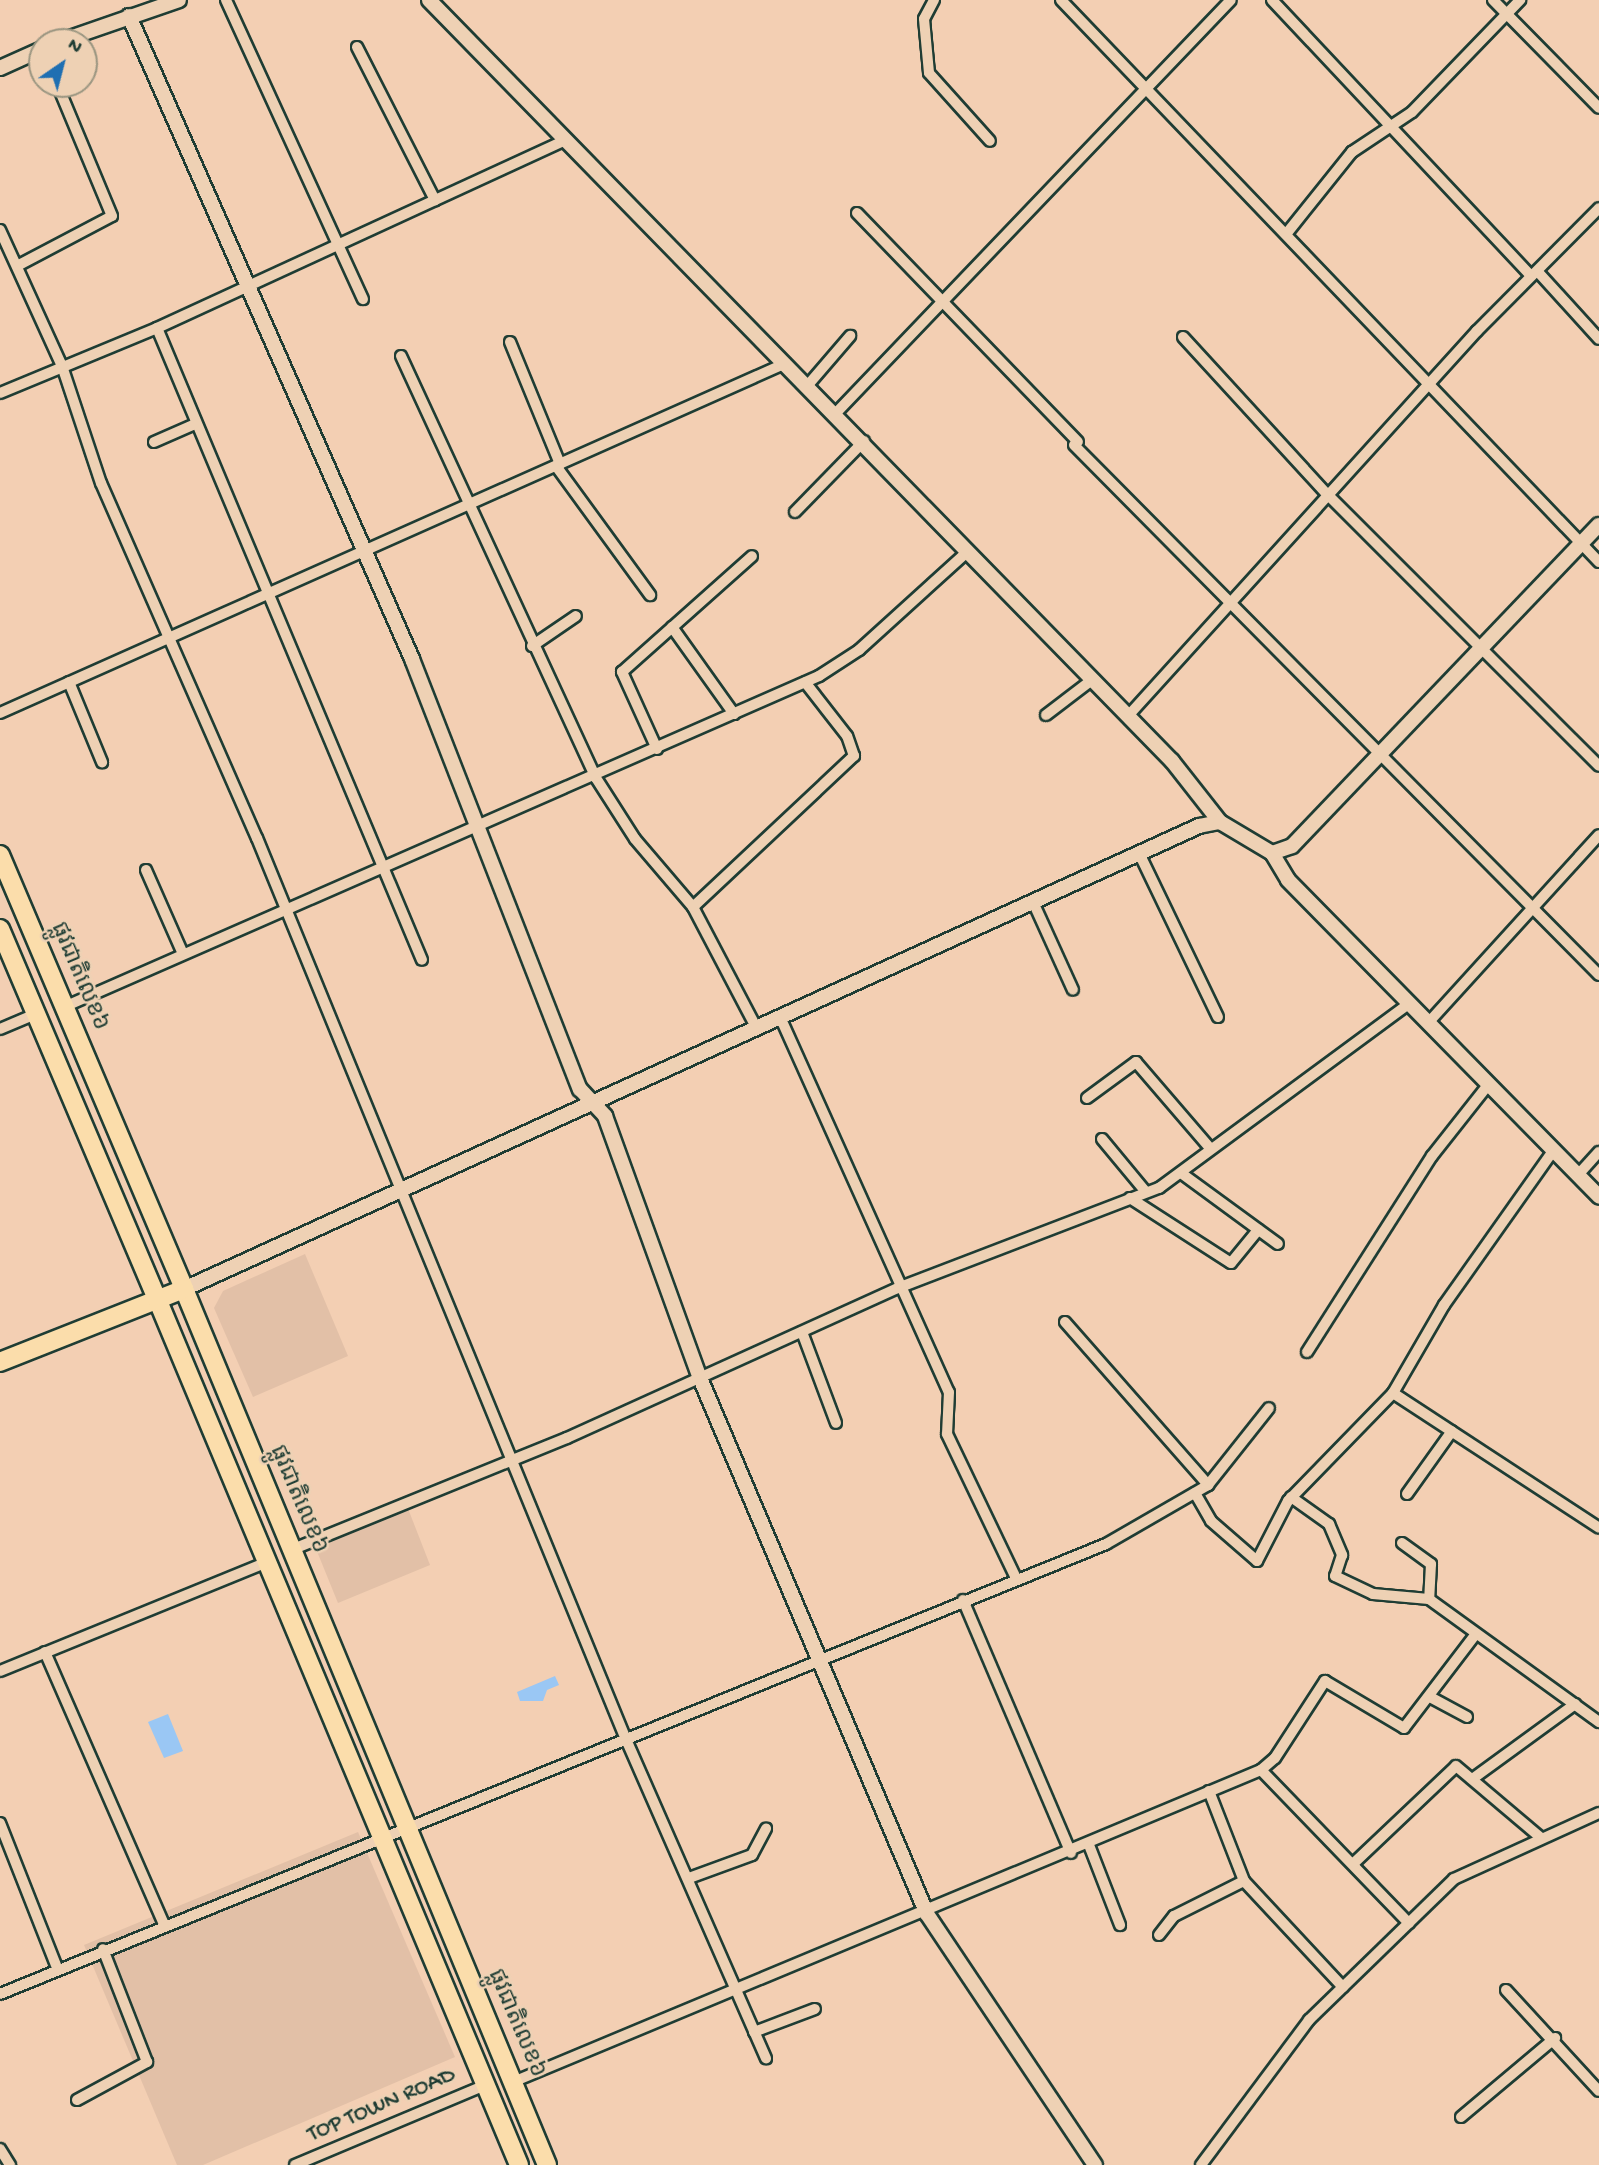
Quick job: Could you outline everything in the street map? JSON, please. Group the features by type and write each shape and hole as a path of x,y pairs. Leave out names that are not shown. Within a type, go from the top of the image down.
{"main road":[{"name":"ផ្លូវជាតិលេខ៦","path":"0,855 184,1289 547,2165"},
{"path":"0,929 519,2165"},
{"path":"0,1362 184,1289"}],"street":[{"path":"96,28 179,0"},
{"path":"226,0 363,299"},
{"path":"429,0 562,142 864,441 1128,716 1220,822 1272,853 1289,880 1599,1197"},
{"path":"934,0 924,19 929,73 990,141"},
{"path":"1061,0 1433,383 1583,541 1599,562"},
{"path":"836,413 1231,0"},
{"path":"1272,0 1599,339"},
{"path":"1493,0 1599,108"},
{"path":"1287,233 1352,152 1394,125 1508,15 1520,0"},
{"path":"129,16 366,551 481,827 580,1089 605,1116 700,1378 814,1659 927,1914 1095,2165"},
{"path":"357,47 435,200"},
{"path":"0,68 28,55"},
{"path":"16,266 107,224 112,216 64,98"},
{"path":"0,393 157,328 338,241 562,142"},
{"path":"1128,716 1328,495 1599,208"},
{"path":"857,213 1076,444 1380,757 1599,975"},
{"path":"0,230 62,366 101,483 284,910 398,1193 514,1461 625,1737 690,1878 766,2058"},
{"path":"157,328 193,425 269,595 422,960"},
{"path":"808,385 850,336"},
{"path":"1182,337 1328,495 1599,766"},
{"path":"510,342 558,465 650,595"},
{"path":"401,356 464,503 596,778 635,839 694,907 757,1029"},
{"path":"0,713 269,595 464,503 558,465 786,363"},
{"path":"155,442 193,425"},
{"path":"795,512 864,441"},
{"path":"1272,853 1300,840 1599,525"},
{"path":"64,1007 284,910 596,778 805,682 859,650 968,551"},
{"path":"657,749 621,674 752,556"},
{"path":"532,646 576,616"},
{"path":"672,627 734,714"},
{"path":"1046,715 1092,680"},
{"path":"69,682 102,762"},
{"path":"694,907 854,756 847,736 805,682"},
{"path":"184,1289 1034,904 1139,853 1220,822"},
{"path":"1428,1023 1599,835"},
{"path":"1139,853 1218,1017"},
{"path":"146,870 183,954"},
{"path":"1034,904 1073,990"},
{"path":"291,1550 514,1461 898,1288 967,1266 1146,1192 1181,1174 1210,1148 1409,1004"},
{"path":"0,1029 36,1014"},
{"path":"781,1018 898,1288 949,1392 947,1434 1016,1578"},
{"path":"1087,1098 1136,1062 1210,1148"},
{"path":"1307,1352 1424,1167 1488,1085"},
{"path":"1102,1139 1146,1192"},
{"path":"1195,1493 1211,1521 1257,1561 1291,1497 1392,1393 1444,1305 1553,1151"},
{"path":"1577,1175 1599,1152"},
{"path":"1181,1174 1278,1244"},
{"path":"1130,1198 1231,1263 1258,1230"},
{"path":"1065,1322 1208,1485"},
{"path":"802,1332 836,1423"},
{"path":"1392,1393 1599,1528"},
{"path":"0,1994 381,1835 407,1828 814,1659 1106,1544 1208,1485 1269,1408"},
{"path":"1407,1494 1452,1431"},
{"path":"1291,1497 1329,1524 1342,1555 1335,1576 1373,1594 1429,1599 1475,1635 1599,1722"},
{"path":"1402,1543 1431,1564 1429,1599"},
{"path":"0,1671 267,1562"},
{"path":"963,1600 1071,1853"},
{"path":"513,2082 927,1914 1261,1770 1275,1758 1325,1681 1398,1728 1411,1723 1475,1635"},
{"path":"45,1652 164,1925"},
{"path":"1430,1697 1466,1717"},
{"path":"1475,1777 1575,1704"},
{"path":"1355,1862 1446,1770 1456,1766 1475,1777 1540,1837"},
{"path":"1261,1770 1355,1862 1409,1923"},
{"path":"1209,1791 1244,1881 1343,1987"},
{"path":"1201,2165 1250,2092 1343,1987 1468,1869 1599,1813"},
{"path":"0,1824 57,1968"},
{"path":"690,1878 752,1855 766,1829"},
{"path":"1089,1845 1121,1925"},
{"path":"1159,1935 1174,1916 1244,1881"},
{"path":"77,2100 147,2062 103,1949"},
{"path":"1506,1990 1555,2038 1599,2091"},
{"path":"754,2032 815,2009"},
{"path":"1461,2117 1555,2038"},
{"name":"TOP TOWN ROAD","path":"295,2165 485,2085"},
{"path":"0,2149 10,2165"}],"shaded area":[{"path":"305,1254 348,1356 253,1397 214,1308 223,1291"},
{"path":"407,1506 430,1565 338,1603 314,1544"},
{"path":"358,1832 455,2057 203,2165 177,2165 84,1945"}],"water":[{"path":"555,1676 559,1685 547,1690 543,1701 520,1701 517,1692"},
{"path":"168,1714 183,1751 164,1758 148,1722"}]}
